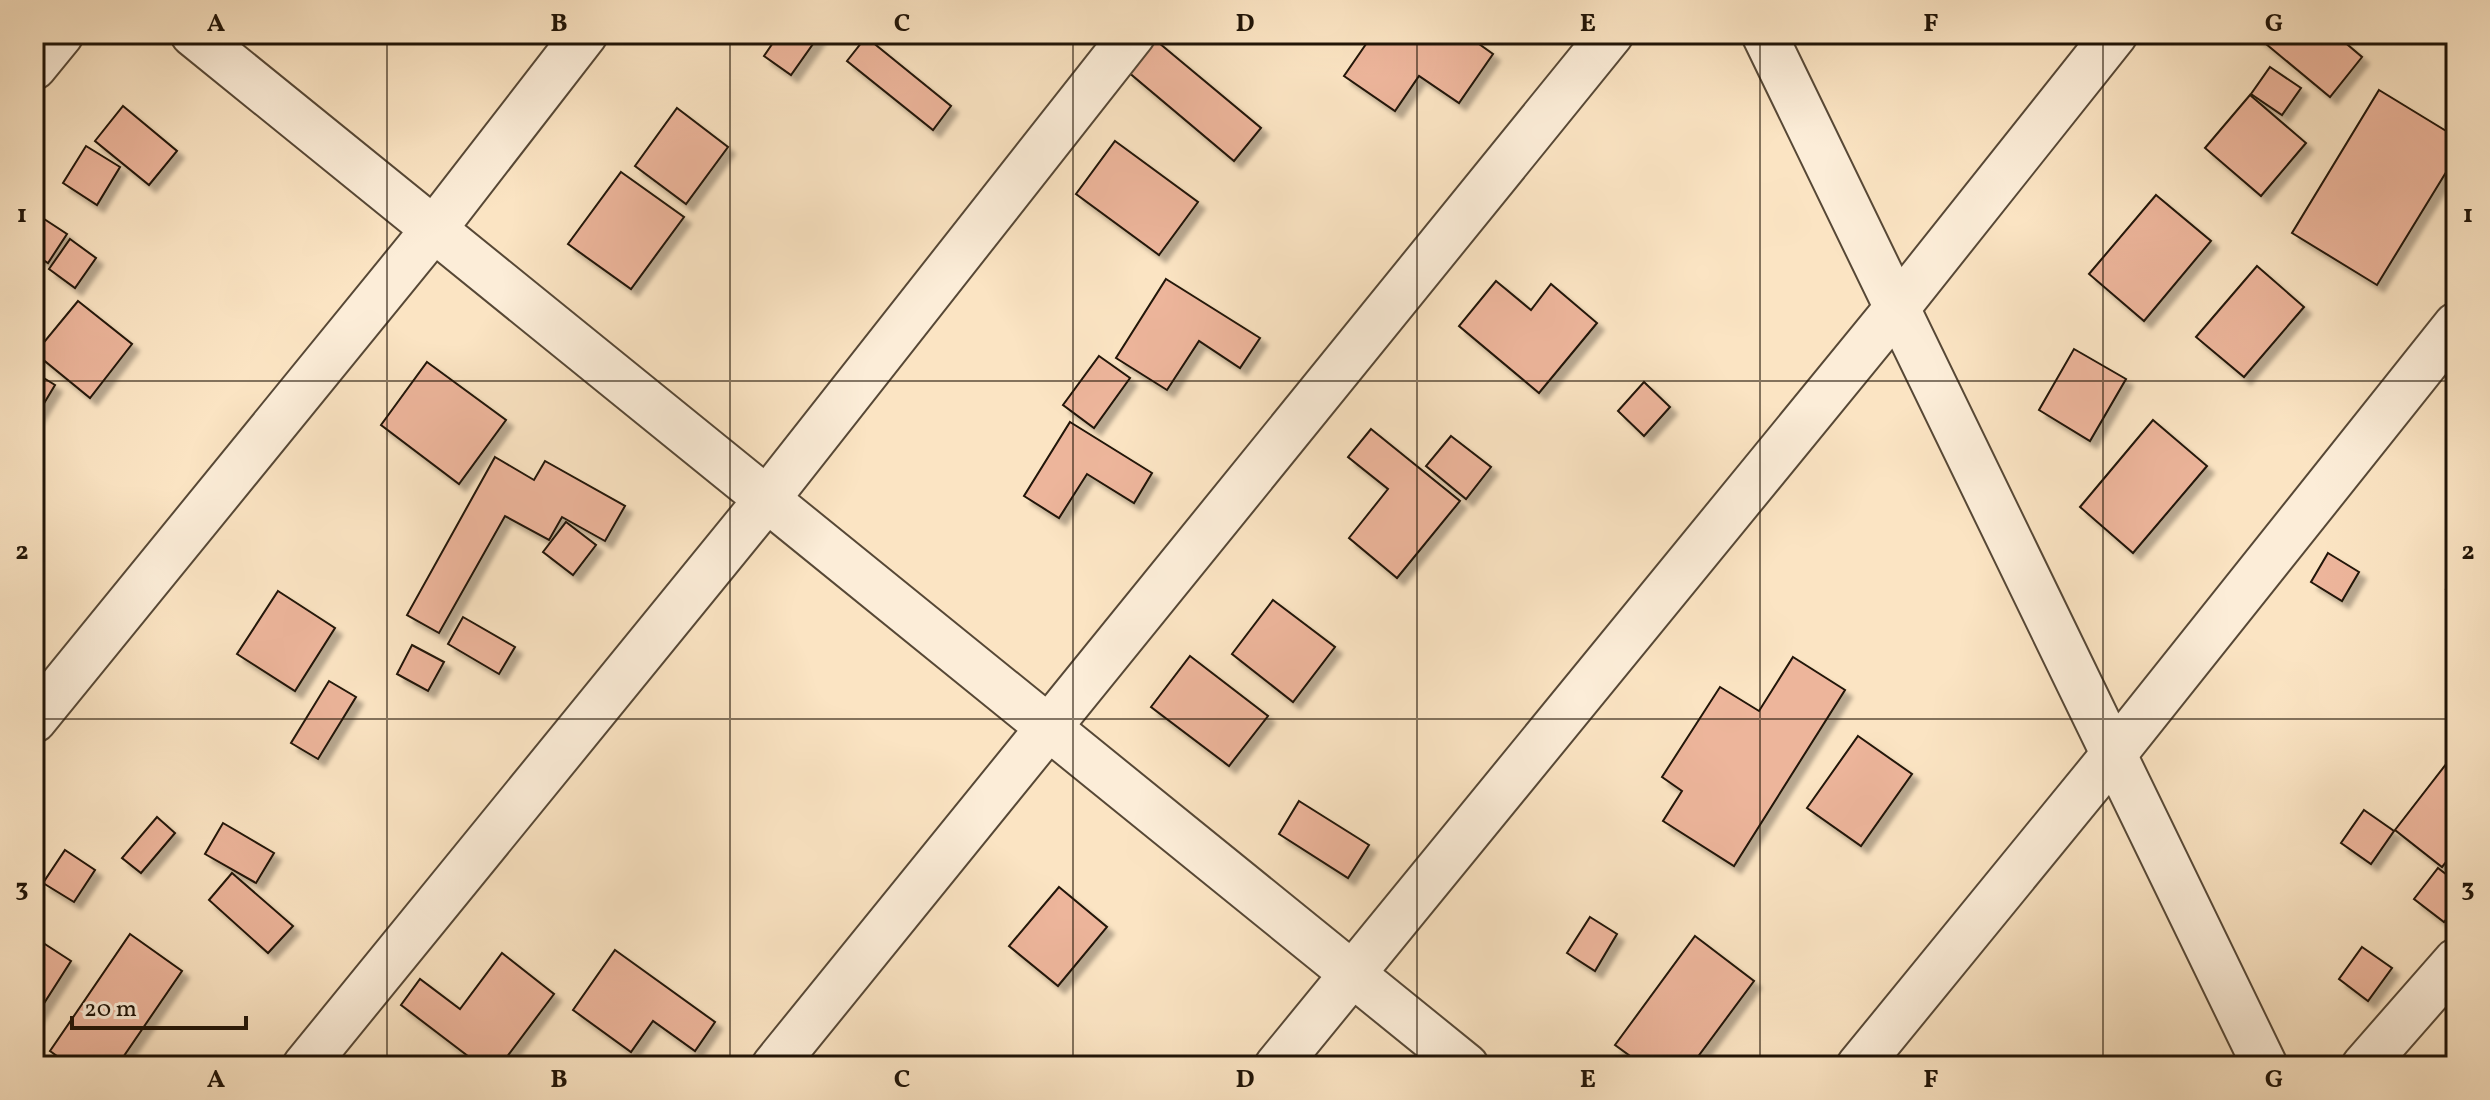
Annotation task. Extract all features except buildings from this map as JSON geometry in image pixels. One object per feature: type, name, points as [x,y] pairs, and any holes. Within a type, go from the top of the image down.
[{"type":"street","points":[[34,67],[61,34]]},
{"type":"street","points":[[193,34],[1466,1066]]},
{"type":"street","points":[[34,720],[434,229],[585,34]]},
{"type":"street","points":[[305,1066],[767,499],[1133,34]]},
{"type":"street","points":[[774,1066],[1611,34]]},
{"type":"street","points":[[1764,34],[2265,1066]]},
{"type":"street","points":[[1277,1066],[1897,308],[2115,34]]},
{"type":"street","points":[[1859,1066],[2114,754],[2456,325]]},
{"type":"street","points":[[2364,1066],[2456,961]]}]
